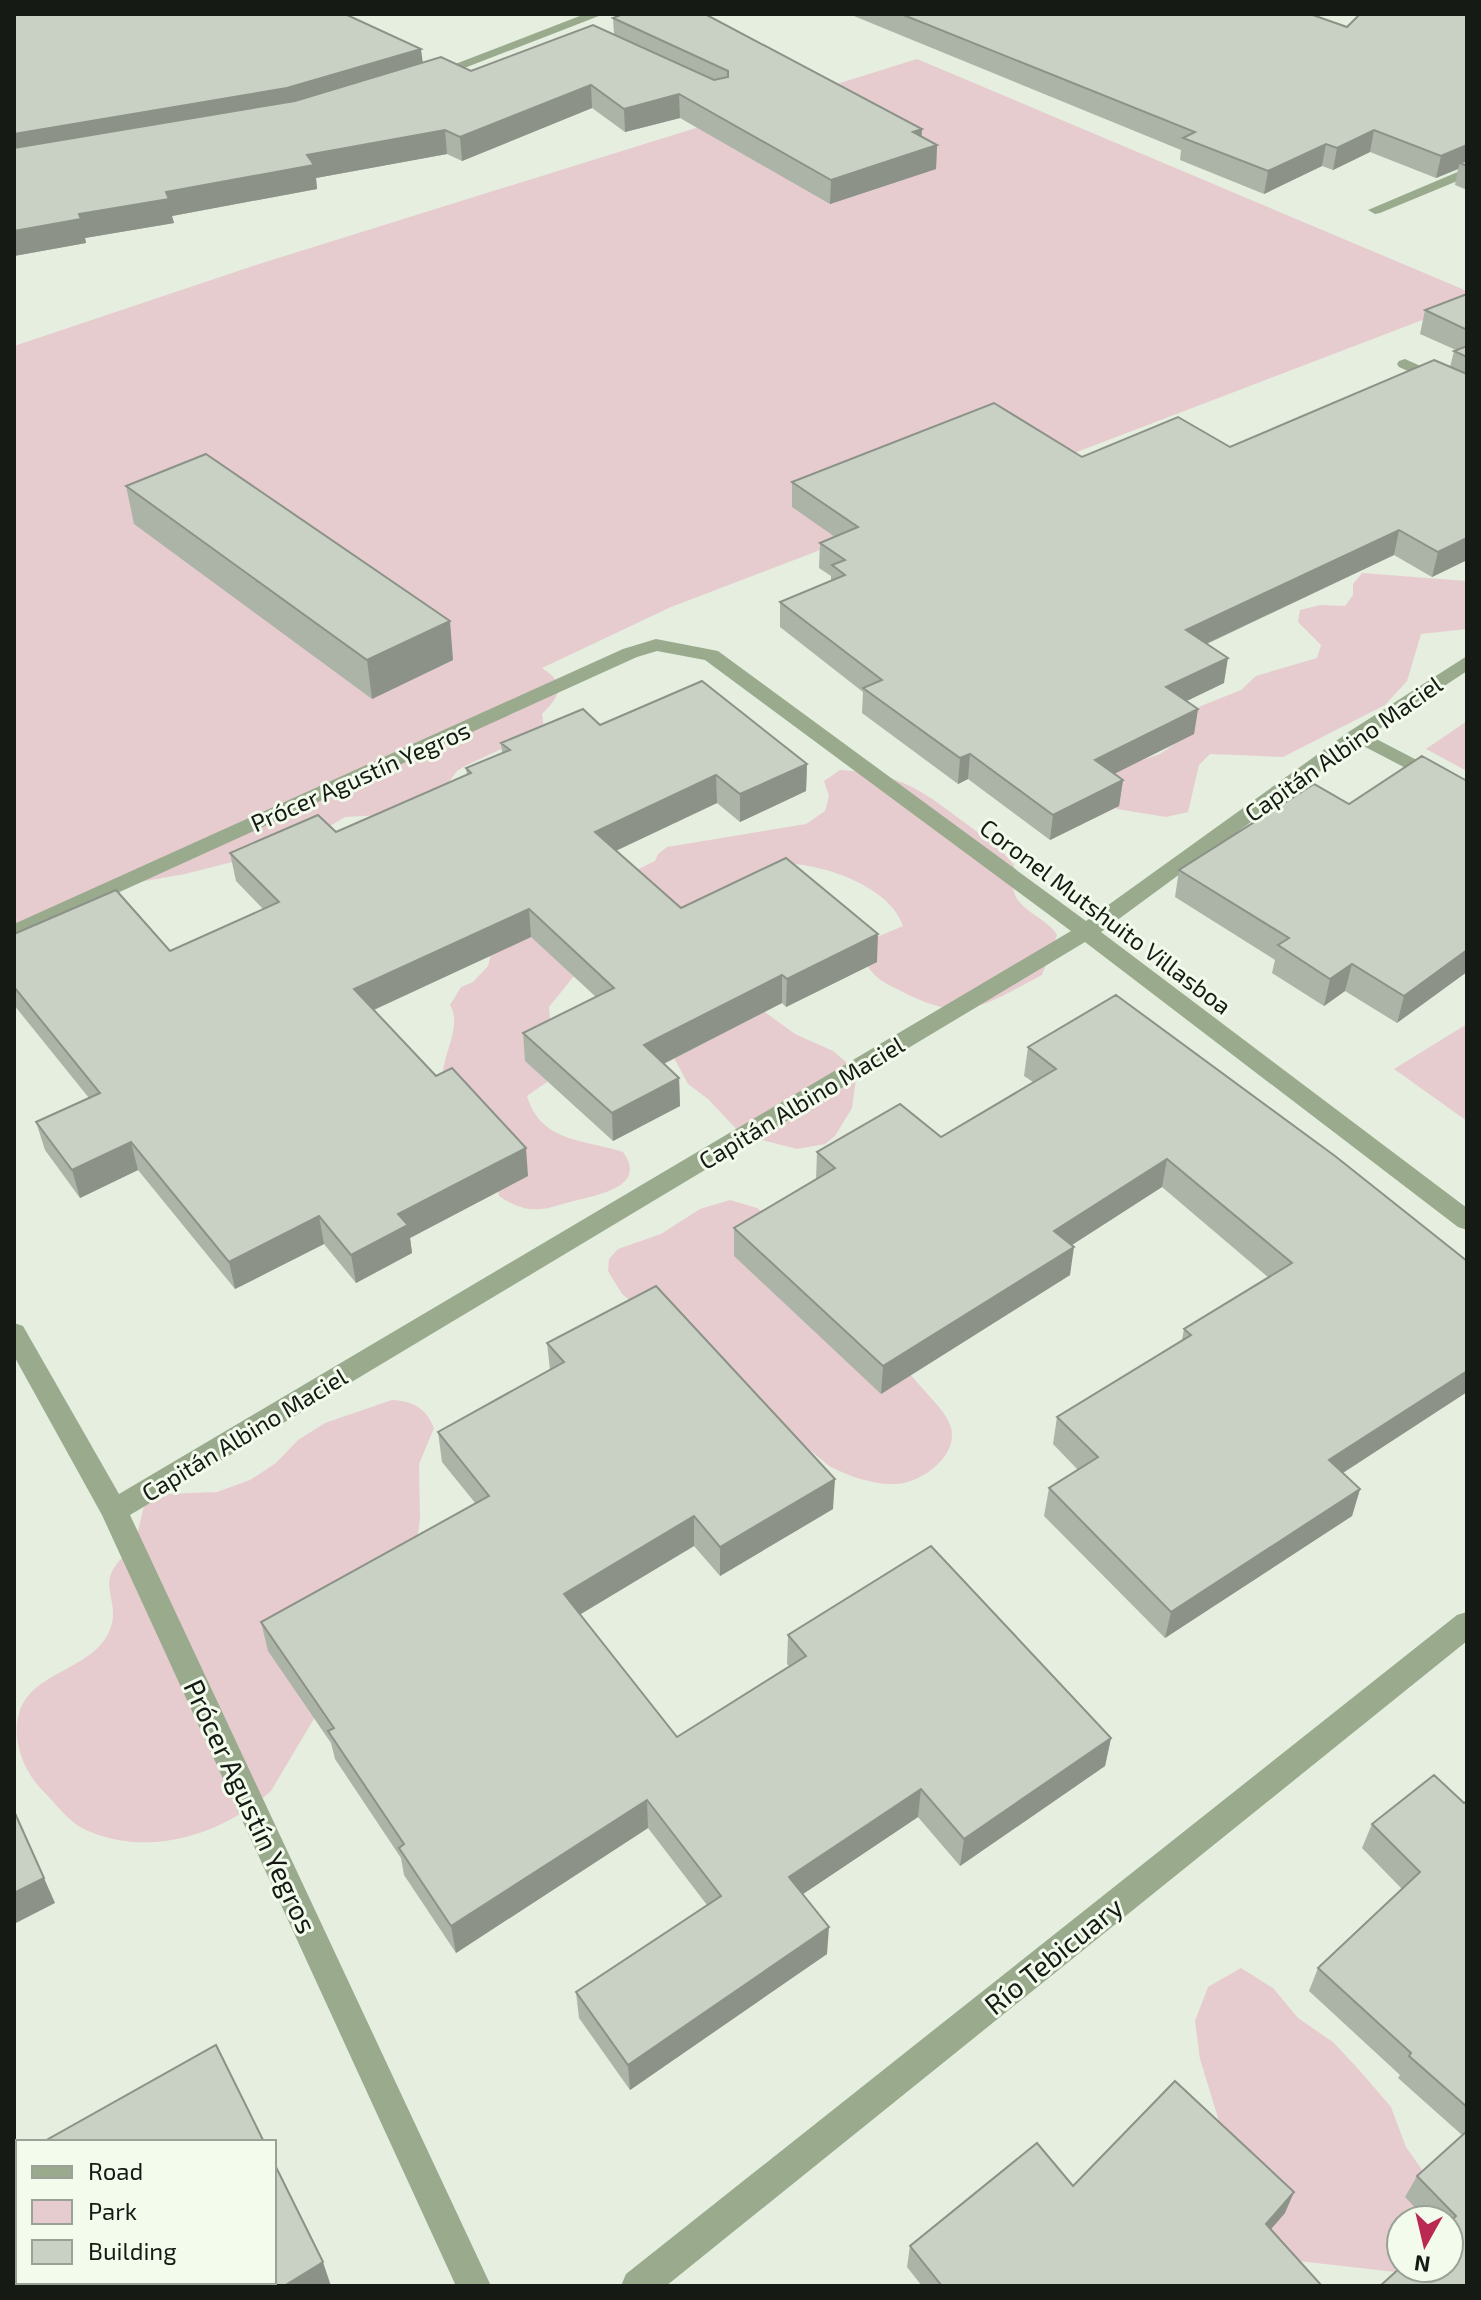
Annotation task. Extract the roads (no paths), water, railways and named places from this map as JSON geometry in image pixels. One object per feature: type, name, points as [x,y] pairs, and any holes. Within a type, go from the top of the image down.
[{"type":"street","points":[[540,14],[572,28]]},
{"type":"street","points":[[415,81],[572,28],[597,14]]},
{"type":"street","points":[[1375,210],[1467,172]]},
{"type":"street","points":[[1405,364],[1467,393]]},
{"type":"street","name":"Prócer Agustín Yegros","points":[[14,933],[630,653],[656,645],[711,655]]},
{"type":"street","name":"Coronel Mutshuito Villasboa","points":[[711,655],[1086,932],[1467,1221]]},
{"type":"street","name":"Capitán Albino Maciel","points":[[114,1511],[1086,932],[1357,735],[1467,662]]},
{"type":"street","points":[[1357,735],[1467,794]]},
{"type":"street","name":"Prócer Agustín Yegros","points":[[14,1333],[114,1511],[474,2286]]},
{"type":"street","name":"Río Tebicuary","points":[[638,2286],[1467,1624]]}]
